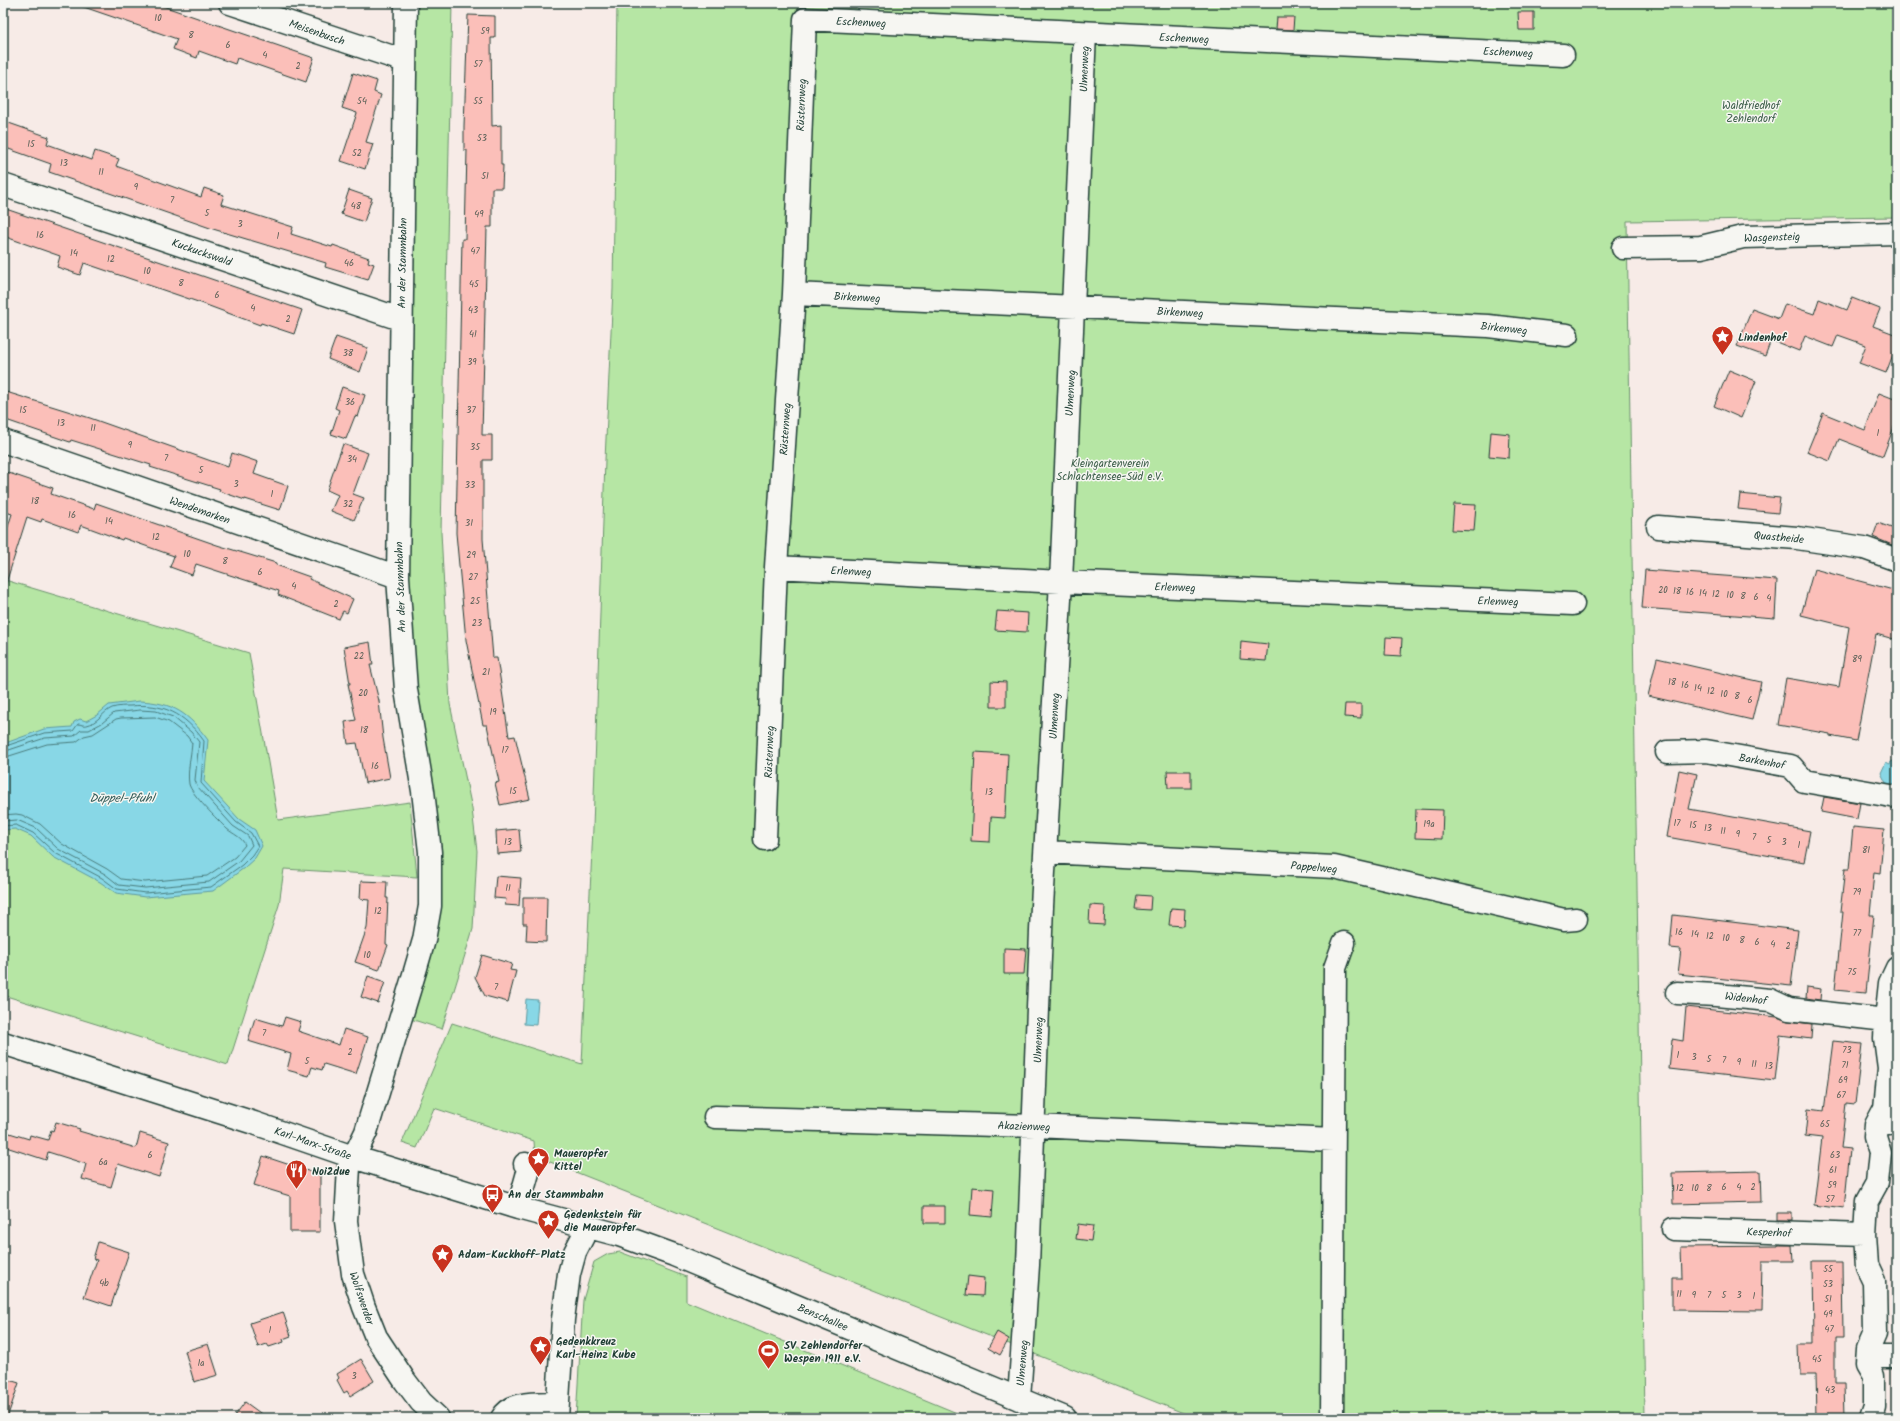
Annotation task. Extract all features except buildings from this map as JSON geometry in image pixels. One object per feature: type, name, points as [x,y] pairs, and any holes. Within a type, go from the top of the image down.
[{"type":"street","name":"Meisenbusch","points":[[230,3],[405,61]]},
{"type":"street","name":"An der Stammbahn","points":[[352,1157],[366,1132],[416,971],[424,940],[430,906],[430,852],[423,791],[406,690],[398,577],[400,319],[406,3]]},
{"type":"street","name":"Eschenweg","points":[[805,19],[1563,55]]},
{"type":"street","name":"Rüsternweg","points":[[765,838],[776,567],[794,294],[805,19]]},
{"type":"street","name":"Ulmenweg","points":[[1019,1399],[1035,1126],[1042,906],[1061,582],[1085,33]]},
{"type":"street","name":"Kuckuckswald","points":[[3,185],[400,319]]},
{"type":"street","name":"Wasgensteig","points":[[1623,248],[1701,247],[1742,237],[1897,233]]},
{"type":"street","name":"Birkenweg","points":[[794,294],[1488,326],[1567,335]]},
{"type":"street","name":"Wendemarken","points":[[3,442],[398,577]]},
{"type":"street","name":"Quastheide","points":[[1658,527],[1798,538],[1864,548],[1897,560]]},
{"type":"street","name":"Erlenweg","points":[[776,567],[1061,582],[1573,604]]},
{"type":"street","name":"Barkenhof","points":[[1667,752],[1706,751],[1791,766],[1804,781],[1897,797]]},
{"type":"street","name":"Pappelweg","points":[[1046,852],[1334,867],[1564,920],[1576,920]]},
{"type":"street","points":[[1332,1418],[1335,968],[1344,943]]},
{"type":"street","points":[[1870,1418],[1885,1362],[1868,1363],[1868,1349],[1874,1333],[1874,1281],[1867,1266],[1865,1235],[1867,1201],[1877,1183],[1880,1154],[1874,1137],[1876,1125],[1885,1108],[1889,1068],[1885,1038],[1886,1020],[1890,983],[1897,968]]},
{"type":"street","name":"Widenhof","points":[[1676,993],[1770,1000],[1789,1009],[1886,1020]]},
{"type":"street","name":"Karl-Marx-Straße","points":[[3,1043],[254,1123],[352,1157],[518,1208],[624,1237]]},
{"type":"street","name":"Akazienweg","points":[[714,1117],[1035,1126],[1333,1140]]},
{"type":"street","name":"Wolfswerder","points":[[352,1157],[347,1182],[346,1221],[353,1274],[376,1337],[389,1359],[421,1402],[438,1418]]},
{"type":"street","points":[[518,1208],[529,1169],[525,1164]]},
{"type":"street","points":[[502,1418],[511,1409],[519,1405],[557,1410],[563,1319],[569,1274],[575,1252],[588,1227]]},
{"type":"street","name":"Kesperhof","points":[[1673,1229],[1865,1235]]},
{"type":"street","name":"Benschallee","points":[[624,1237],[674,1255],[1065,1418]]},
{"type":"green space","points":[[406,3],[452,3],[441,532],[450,704],[472,809],[477,851],[473,929],[442,1029],[401,1016],[430,906],[406,690]]},
{"type":"green space","name":"Kleingartenverein Schlachtensee-Süd e.V.","points":[[617,3],[1897,3],[1897,217],[1627,221],[1645,1418],[1196,1418],[535,1156],[534,1141],[434,1108],[417,1148],[402,1143],[452,1023],[582,1064],[593,828],[605,460],[613,289]]},
{"type":"green space","points":[[5,580],[249,653],[278,820],[410,802],[417,877],[284,869],[279,905],[228,1065],[3,995],[3,587]]},
{"type":"green space","points":[[620,1252],[686,1277],[686,1301],[969,1418],[576,1418],[583,1300],[594,1262],[608,1254]]},
{"type":"water","name":"Düppel-Pfuhl","points":[[140,701],[152,702],[171,707],[187,716],[201,731],[208,740],[204,781],[239,819],[255,830],[262,846],[255,858],[213,891],[145,897],[116,893],[100,882],[53,857],[31,836],[15,829],[3,830],[3,744],[44,729],[72,727],[74,722],[80,719],[86,721],[97,715],[109,705]]},
{"type":"water","points":[[1897,759],[1897,785],[1886,783],[1881,773],[1886,762],[1890,764]]},
{"type":"water","points":[[526,999],[538,1000],[536,1025],[524,1024]]},
{"type":"place","name":"Lindenhof","points":[[1722,356]]},
{"type":"place","name":"Maueropfer Kittel","points":[[538,1178]]},
{"type":"place","name":"Noi2due","points":[[296,1190]]},
{"type":"place","name":"An der Stammbahn","points":[[492,1214]]},
{"type":"place","name":"Gedenkstein für die Maueropfer","points":[[548,1240]]},
{"type":"place","name":"Adam-Kuckhoff-Platz","points":[[442,1274]]},
{"type":"place","name":"Gedenkkreuz Karl-Heinz Kube","points":[[540,1366]]},
{"type":"place","name":"SV Zehlendorfer Wespen 1911 e.V.","points":[[769,1370]]},
{"type":"park label","name":"Waldfriedhof Zehlendorf","points":[[1751,111]]}]
